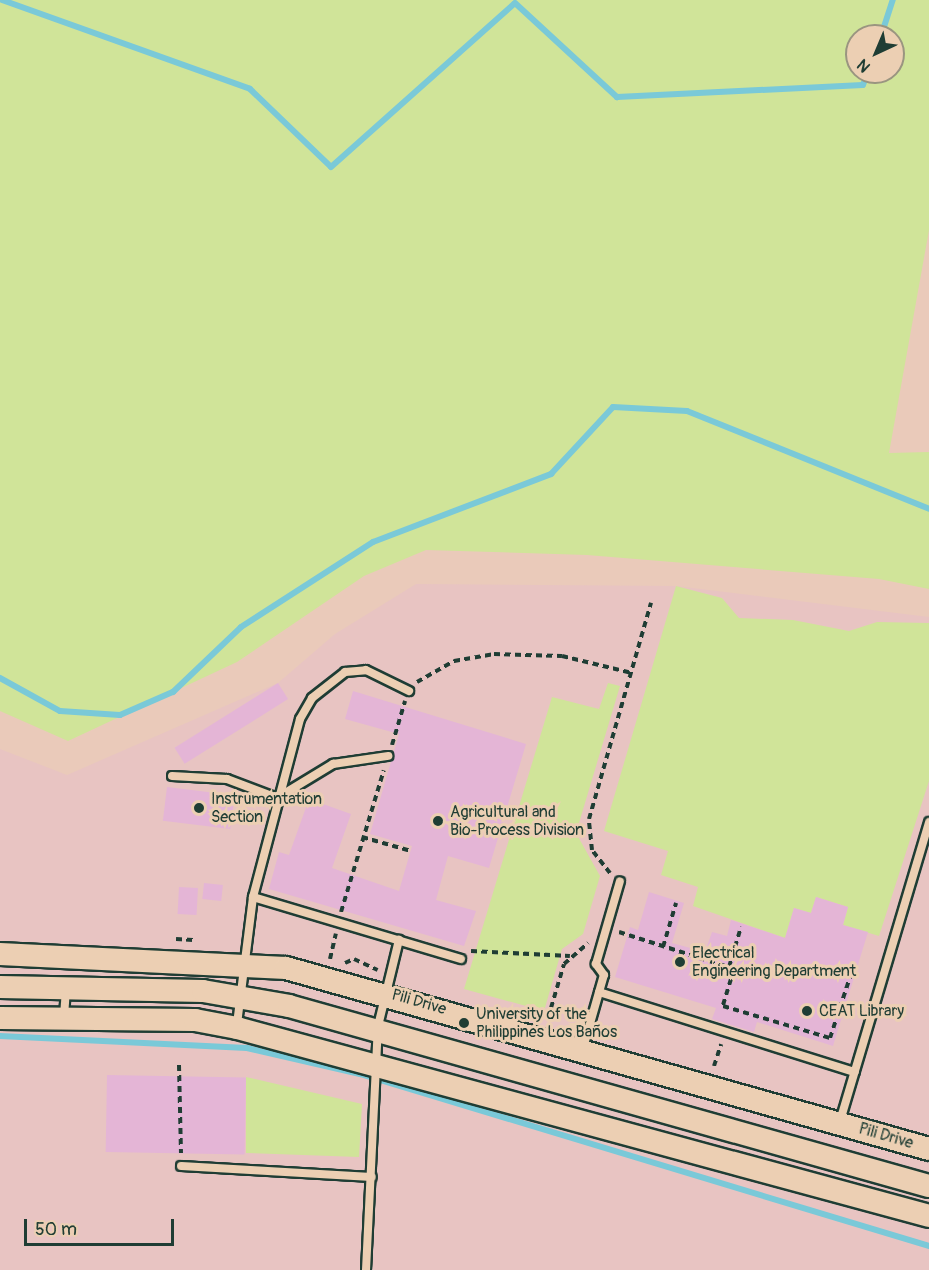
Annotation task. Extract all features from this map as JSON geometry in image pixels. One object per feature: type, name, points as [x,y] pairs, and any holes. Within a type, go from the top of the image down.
[{"type":"street","name":"Pili Drive","points":[[0,954],[241,963],[326,977],[582,1048],[929,1149]]},
{"type":"street","points":[[0,987],[239,996],[378,1026],[929,1186]]},
{"type":"street","points":[[0,1018],[195,1020],[237,1028],[375,1061],[929,1215]]},
{"type":"lane","points":[[237,1028],[241,963],[253,897],[277,798],[300,719],[330,680],[366,670],[409,691]]},
{"type":"lane","points":[[277,798],[333,764],[388,756]]},
{"type":"lane","points":[[172,776],[226,779],[277,798]]},
{"type":"lane","points":[[840,1123],[929,822]]},
{"type":"lane","points":[[582,1048],[604,975],[596,964],[620,881]]},
{"type":"lane","points":[[253,897],[461,959]]},
{"type":"lane","points":[[366,1270],[378,1026],[384,992],[399,940]]},
{"type":"lane","points":[[64,1018],[66,988]]},
{"type":"lane","points":[[599,992],[855,1072]]},
{"type":"lane","points":[[181,1166],[372,1177]]},
{"type":"path","points":[[620,881],[599,864],[588,829],[651,603]]},
{"type":"path","points":[[326,977],[362,837],[409,691],[435,668],[494,654],[562,656],[632,673]]},
{"type":"path","points":[[362,837],[411,851]]},
{"type":"path","points":[[663,946],[676,903]]},
{"type":"path","points":[[729,967],[741,927]]},
{"type":"path","points":[[606,928],[734,969],[723,1006],[806,1034],[830,1038],[850,977]]},
{"type":"path","points":[[450,956],[484,950],[544,958],[570,956],[603,937]]},
{"type":"path","points":[[548,1018],[570,956]]},
{"type":"path","points":[[179,1065],[181,1166]]},
{"type":"shaded area","name":"University of the Philippines Los Baños","points":[[416,584],[676,586],[929,617],[929,1270],[0,1270],[0,749],[67,775],[278,683],[335,634]]},
{"type":"green space","points":[[0,0],[929,0],[929,230],[889,453],[929,452],[929,589],[879,579],[587,555],[426,550],[364,576],[237,662],[68,741],[0,711]]},
{"type":"green space","points":[[676,586],[722,598],[739,618],[793,620],[849,631],[877,622],[929,623],[929,781],[879,936],[843,925],[848,907],[816,897],[811,913],[794,908],[785,938],[693,906],[698,887],[661,875],[668,851],[604,831]]},
{"type":"green space","points":[[608,683],[620,686],[576,833],[600,876],[583,934],[562,949],[544,1011],[464,989],[552,697],[599,709]]},
{"type":"green space","points":[[246,1077],[362,1104],[359,1157],[246,1153]]},
{"type":"building","points":[[278,683],[288,699],[185,764],[175,748]]},
{"type":"building","name":"Agricultural and Bio-Process Division","points":[[353,691],[526,744],[489,868],[448,856],[436,900],[476,911],[464,946],[269,889],[279,852],[289,855],[309,799],[351,814],[332,868],[399,891],[412,846],[370,834],[399,734],[345,719]]},
{"type":"building","name":"Instrumentation Section","points":[[167,787],[234,795],[230,829],[163,821]]},
{"type":"building","points":[[204,883],[223,885],[221,901],[202,899]]},
{"type":"building","points":[[179,887],[198,888],[197,915],[178,914]]},
{"type":"building","name":"Electrical Engineering Department","points":[[649,892],[684,903],[672,943],[705,952],[712,932],[727,936],[731,920],[785,938],[794,908],[811,913],[816,897],[848,907],[843,925],[868,932],[833,1046],[757,1022],[754,1032],[712,1019],[716,1008],[615,977],[630,927],[638,930]]},
{"type":"building","points":[[107,1075],[246,1077],[245,1154],[106,1152]]},
{"type":"waterway","points":[[2,0],[250,89],[331,167],[515,3],[617,97],[863,84]]},
{"type":"waterway","points":[[885,24],[893,0]]},
{"type":"waterway","points":[[0,678],[60,711],[120,715],[173,692],[241,627],[373,542],[551,474],[613,407],[687,411],[929,509]]},
{"type":"waterway","points":[[0,1036],[247,1048],[360,1074],[929,1246]]},
{"type":"place","name":"Instrumentation Section","points":[[199,808]]},
{"type":"place","name":"Agricultural and Bio-Process Division","points":[[438,821]]},
{"type":"place","name":"Electrical Engineering Department","points":[[680,962]]},
{"type":"place","name":"CEAT Library","points":[[807,1011]]},
{"type":"place","name":"University of the Philippines Los Baños","points":[[464,1023]]}]
